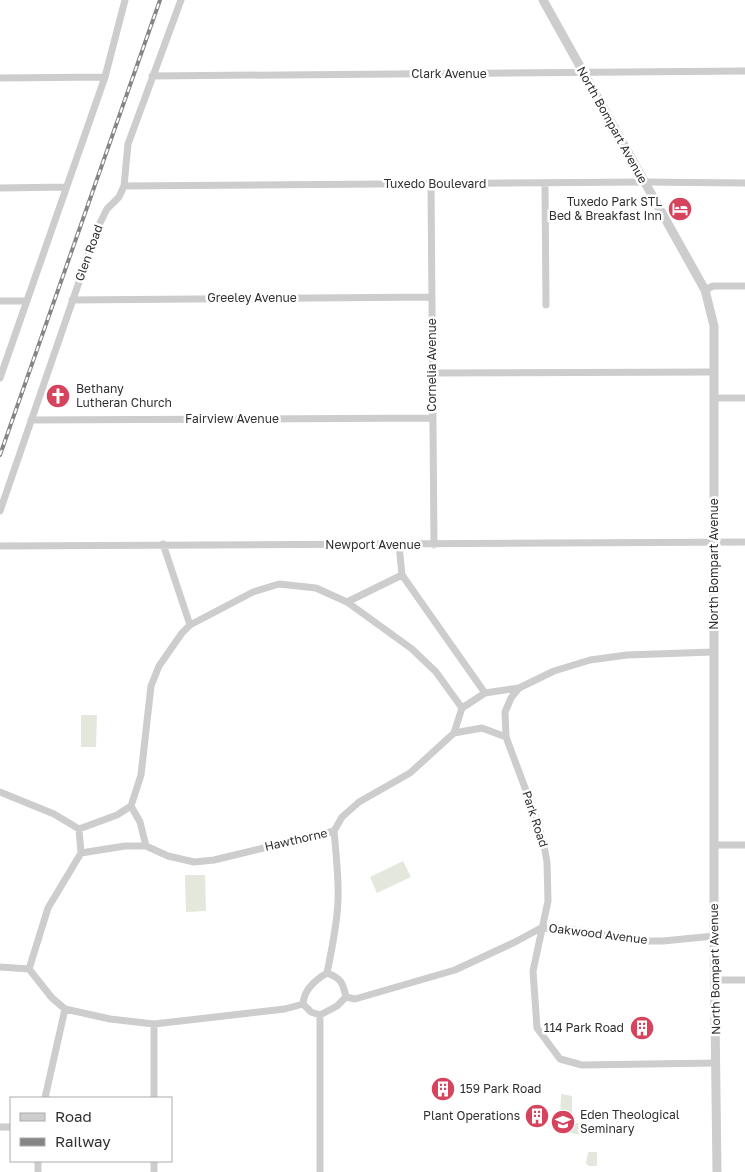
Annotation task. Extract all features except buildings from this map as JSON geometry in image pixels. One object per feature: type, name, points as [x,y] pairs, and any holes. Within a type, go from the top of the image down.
[{"type":"street","points":[[0,378],[105,77],[125,0]]},
{"type":"street","points":[[124,186],[128,144],[181,0]]},
{"type":"street","name":"North Bompart Avenue","points":[[543,0],[705,290],[714,326],[714,936],[717,1172]]},
{"type":"street","name":"Clark Avenue","points":[[152,76],[745,71]]},
{"type":"street","points":[[0,78],[105,77]]},
{"type":"street","name":"Tuxedo Boulevard","points":[[124,186],[745,183]]},
{"type":"street","name":"Cornelia Avenue","points":[[431,184],[434,544]]},
{"type":"street","points":[[545,184],[546,305]]},
{"type":"street","name":"Glen Road","points":[[0,511],[98,227],[106,209],[119,197],[124,186]]},
{"type":"street","points":[[0,188],[66,188]]},
{"type":"street","points":[[705,290],[713,286],[745,286]]},
{"type":"street","name":"Greeley Avenue","points":[[72,300],[432,297]]},
{"type":"street","points":[[0,301],[27,301]]},
{"type":"street","points":[[433,373],[714,372]]},
{"type":"street","points":[[715,398],[745,398]]},
{"type":"street","name":"Fairview Avenue","points":[[31,420],[433,418]]},
{"type":"street","name":"Newport Avenue","points":[[0,546],[745,542]]},
{"type":"street","points":[[162,544],[190,624]]},
{"type":"street","points":[[400,545],[402,575],[485,693]]},
{"type":"street","points":[[347,602],[402,575]]},
{"type":"street","points":[[79,829],[116,815],[131,806],[141,775],[152,686],[159,666],[182,633],[190,624],[253,592],[279,584],[316,588],[347,602],[412,649],[436,672],[462,708]]},
{"type":"street","points":[[506,738],[482,728],[454,733],[462,708],[485,693],[519,688],[554,671],[590,660],[627,656],[713,652]]},
{"type":"street","name":"Park Road","points":[[519,688],[511,698],[505,712],[506,738],[537,820],[547,862],[548,901],[533,972],[537,1028],[560,1059],[582,1064],[716,1063]]},
{"type":"street","name":"Hawthorne","points":[[81,853],[125,846],[146,846],[168,856],[194,862],[214,860],[334,831],[342,817],[359,802],[410,773],[454,733]]},
{"type":"street","points":[[0,792],[54,814],[79,829]]},
{"type":"street","points":[[131,806],[140,822],[146,846]]},
{"type":"street","points":[[29,969],[48,908],[81,853],[79,829]]},
{"type":"street","points":[[302,1004],[303,998],[314,981],[327,973],[334,938],[338,901],[334,831]]},
{"type":"street","points":[[714,844],[745,845]]},
{"type":"street","name":"Oakwood Avenue","points":[[346,997],[355,999],[455,970],[541,928],[570,929],[636,941],[663,941],[714,936]]},
{"type":"street","points":[[0,967],[29,969],[52,998],[65,1009],[110,1019],[154,1024],[285,1009],[302,1004]]},
{"type":"street","points":[[302,1004],[311,1012],[320,1015],[337,1006],[346,997],[344,985],[338,977],[327,973]]},
{"type":"street","points":[[715,980],[745,980]]},
{"type":"street","points":[[45,1097],[65,1009]]},
{"type":"street","points":[[320,1015],[320,1172]]},
{"type":"street","points":[[154,1024],[154,1097]]},
{"type":"shaded area","points":[[81,715],[97,715],[96,747],[81,747]]},
{"type":"shaded area","points":[[403,861],[411,877],[377,893],[370,877]]},
{"type":"shaded area","points":[[185,875],[205,875],[206,911],[186,912]]},
{"type":"shaded area","points":[[561,1094],[572,1096],[572,1123],[584,1123],[584,1135],[570,1133],[565,1129],[561,1120]]},
{"type":"shaded area","points":[[588,1152],[597,1152],[597,1166],[586,1164]]},
{"type":"railway","points":[[0,455],[160,0]]},
{"type":"place","name":"Tuxedo Park STL Bed & Breakfast Inn","points":[[680,209]]},
{"type":"place","name":"Bethany Lutheran Church","points":[[58,396]]},
{"type":"place","name":"114 Park Road","points":[[642,1028]]},
{"type":"place","name":"159 Park Road","points":[[443,1089]]},
{"type":"place","name":"Plant Operations","points":[[537,1116]]},
{"type":"place","name":"Eden Theological Seminary","points":[[563,1122]]}]
